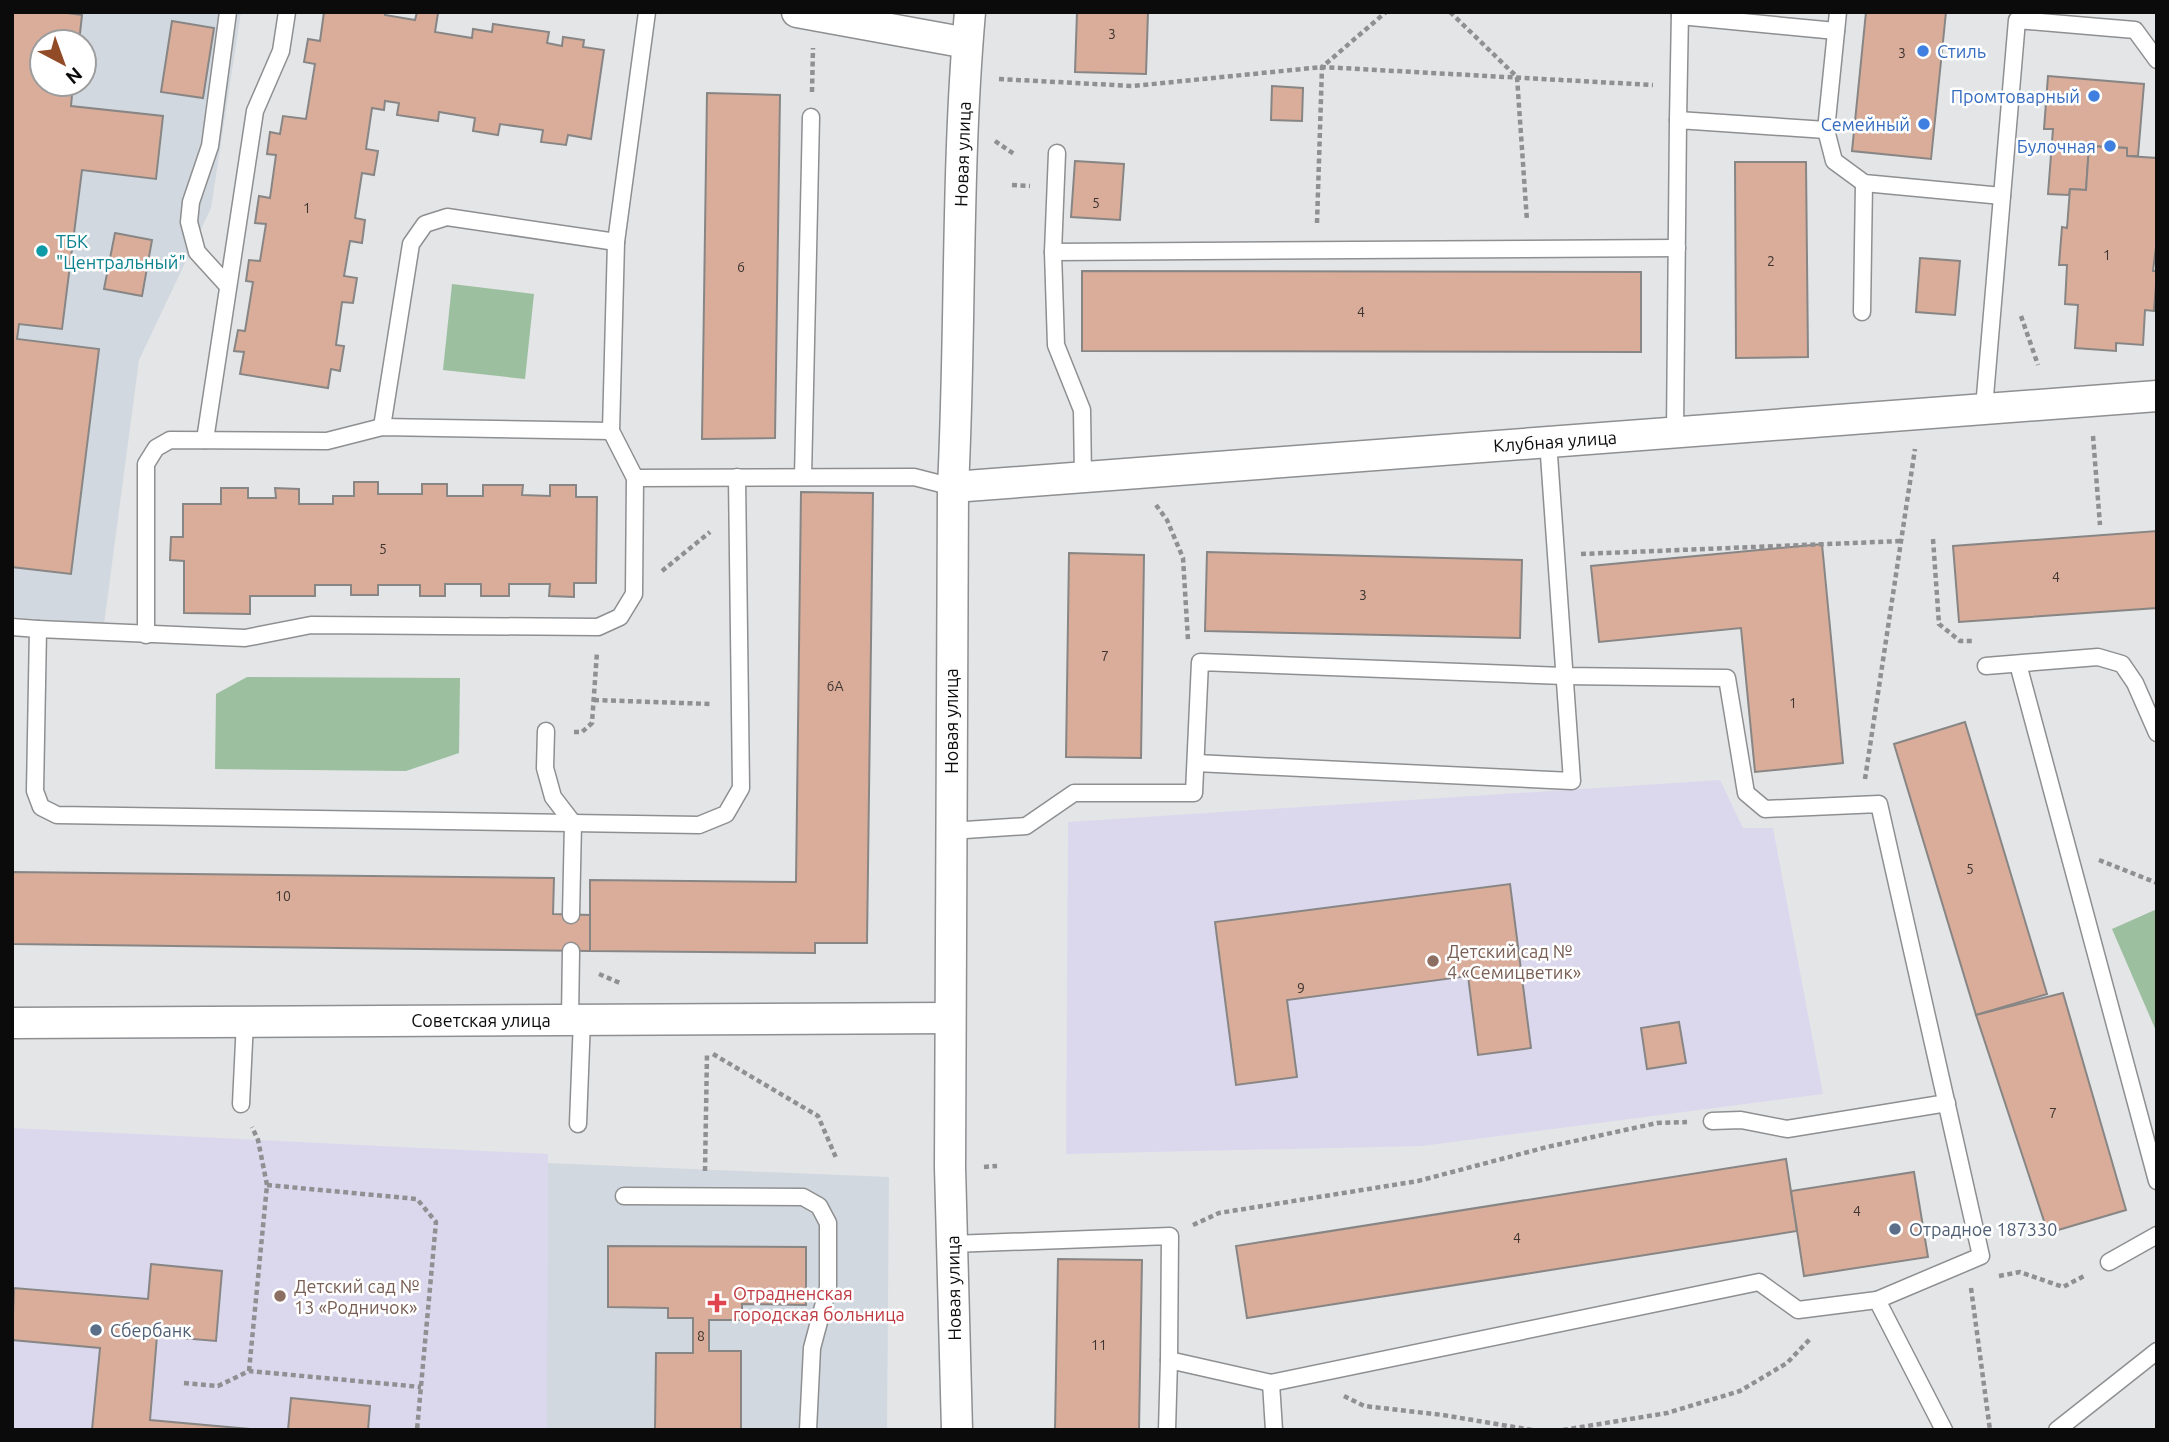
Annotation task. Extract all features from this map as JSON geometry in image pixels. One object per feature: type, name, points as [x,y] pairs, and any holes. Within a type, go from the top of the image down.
[{"type":"street","name":"Новая улица","points":[[957,1430],[950,1018],[953,487],[965,77],[970,12]]},
{"type":"street","points":[[806,14],[967,43]]},
{"type":"street","name":"Клубная улица","points":[[953,487],[2157,396]]},
{"type":"street","name":"Советская улица","points":[[12,1023],[950,1018]]},
{"type":"lane","points":[[228,12],[210,146],[191,202],[189,222],[197,252],[228,286]]},
{"type":"lane","points":[[205,440],[255,111],[281,51],[287,12]]},
{"type":"lane","points":[[12,627],[245,638],[311,625],[598,627],[620,617],[634,594],[635,478],[611,431],[616,242],[647,12]]},
{"type":"lane","points":[[1838,12],[1826,130],[1834,161],[1864,183],[2002,196]]},
{"type":"lane","points":[[1675,432],[1680,14],[1836,32]]},
{"type":"lane","points":[[1984,408],[2017,20],[2134,30],[2157,60]]},
{"type":"lane","points":[[803,477],[811,117]]},
{"type":"lane","points":[[1678,120],[1826,130]]},
{"type":"lane","points":[[1057,153],[1054,252],[1056,345],[1082,410],[1083,477]]},
{"type":"lane","points":[[1862,312],[1864,183]]},
{"type":"lane","points":[[382,427],[411,244],[425,224],[447,217],[616,242]]},
{"type":"lane","points":[[1054,252],[1677,248]]},
{"type":"lane","points":[[146,635],[146,464],[156,449],[170,440],[327,441],[382,427],[611,431]]},
{"type":"lane","points":[[1196,763],[1572,781],[1548,441]]},
{"type":"lane","points":[[38,629],[35,791],[41,807],[57,814],[699,825],[726,814],[741,788],[737,477]]},
{"type":"lane","points":[[635,478],[914,477],[953,487]]},
{"type":"lane","points":[[1986,666],[2098,657],[2122,664],[2135,683],[2157,733]]},
{"type":"lane","points":[[950,831],[1026,826],[1074,793],[1194,793],[1200,662],[1564,676],[1727,678],[1746,793],[1765,809],[1879,804],[1981,1256],[1877,1300],[1798,1310],[1759,1282],[1271,1383],[1169,1360]]},
{"type":"lane","points":[[2018,664],[2157,1181]]},
{"type":"lane","points":[[546,732],[545,768],[553,797],[573,822],[571,915]]},
{"type":"lane","points":[[571,951],[576,1019],[578,1124]]},
{"type":"lane","points":[[242,1104],[245,1021]]},
{"type":"lane","points":[[1712,1121],[1741,1120],[1787,1129],[1947,1103]]},
{"type":"lane","points":[[624,1196],[803,1197],[819,1206],[828,1223],[828,1288],[811,1348],[808,1430]]},
{"type":"lane","points":[[2109,1262],[2157,1235]]},
{"type":"lane","points":[[952,1244],[1170,1236],[1167,1430]]},
{"type":"lane","points":[[1877,1300],[1944,1430]]},
{"type":"lane","points":[[2057,1430],[2157,1351]]},
{"type":"lane","points":[[1271,1383],[1274,1430]]},
{"type":"path","points":[[1316,250],[1322,67],[1386,12]]},
{"type":"path","points":[[1450,12],[1517,77],[1529,248]]},
{"type":"path","points":[[806,14],[811,117]]},
{"type":"path","points":[[965,77],[1133,86],[1322,67],[1679,87]]},
{"type":"path","points":[[2090,401],[2100,525]]},
{"type":"path","points":[[1861,805],[1916,444]]},
{"type":"path","points":[[1129,474],[1167,520],[1184,558],[1188,639],[1200,662]]},
{"type":"path","points":[[634,594],[738,509]]},
{"type":"path","points":[[1933,538],[1939,624],[1960,641],[1983,640],[2018,664]]},
{"type":"path","points":[[1554,555],[1902,541]]},
{"type":"path","points":[[546,732],[582,733],[592,723],[598,627]]},
{"type":"path","points":[[594,700],[740,705]]},
{"type":"path","points":[[2066,848],[2157,883]]},
{"type":"path","points":[[705,1196],[706,1051],[818,1116],[837,1160]]},
{"type":"path","points":[[242,1104],[258,1140],[267,1185],[249,1371]]},
{"type":"path","points":[[1170,1236],[1219,1213],[1418,1181],[1547,1147],[1657,1123],[1712,1121]]},
{"type":"path","points":[[267,1185],[417,1199],[436,1222],[417,1430]]},
{"type":"path","points":[[1968,1262],[1990,1430]]},
{"type":"path","points":[[1970,1282],[2020,1272],[2063,1287],[2109,1262]]},
{"type":"path","points":[[1563,1430],[1667,1413],[1740,1391],[1787,1363],[1842,1304]]},
{"type":"path","points":[[184,1383],[218,1385],[249,1371],[421,1387]]},
{"type":"path","points":[[1305,1376],[1364,1406],[1443,1415],[1532,1430]]},
{"type":"shaded area","points":[[12,12],[241,12],[211,208],[139,360],[104,624],[12,617]]},
{"type":"shaded area","name":"Детский сад № 4 «Семицветик»","points":[[1720,780],[1743,828],[1773,828],[1823,1094],[1422,1146],[1066,1154],[1068,822]]},
{"type":"shaded area","name":"Детский сад № 13 «Родничок»","points":[[12,1128],[548,1154],[547,1430],[12,1430]]},
{"type":"shaded area","name":"Отрадненская городская больница","points":[[547,1163],[889,1177],[887,1430],[547,1430]]},
{"type":"green space","points":[[452,284],[534,294],[525,379],[443,370]]},
{"type":"green space","points":[[247,677],[460,678],[459,753],[406,771],[215,769],[216,694]]},
{"type":"green space","points":[[2157,909],[2157,1033],[2112,929]]},
{"type":"building","name":"ТБК \"Центральный\"","points":[[12,12],[60,12],[82,15],[81,28],[28,28],[28,98],[72,98],[71,106],[163,116],[156,179],[82,170],[62,329],[19,324],[17,339],[99,349],[71,574],[12,567]]},
{"type":"building","points":[[324,12],[385,12],[385,15],[415,20],[417,12],[433,12],[438,13],[435,32],[472,38],[473,29],[492,32],[493,24],[549,32],[547,43],[562,46],[563,37],[584,40],[583,47],[604,50],[591,139],[568,135],[566,145],[541,142],[543,130],[500,124],[498,135],[473,131],[475,118],[439,112],[438,121],[397,115],[399,103],[385,101],[384,110],[372,108],[366,149],[378,151],[374,175],[362,173],[355,218],[365,220],[362,243],[350,241],[344,276],[357,278],[353,303],[342,302],[336,345],[344,346],[340,371],[331,369],[328,388],[240,374],[244,352],[234,351],[238,330],[245,331],[253,282],[246,281],[249,260],[260,261],[266,224],[255,223],[259,196],[270,198],[276,155],[267,154],[270,132],[280,134],[283,116],[306,119],[315,64],[304,62],[308,39],[320,41]]},
{"type":"building","points":[[1077,12],[1148,12],[1146,74],[1075,72]]},
{"type":"building","points":[[1866,12],[1946,12],[1931,159],[1852,151]]},
{"type":"building","points":[[172,21],[214,28],[203,98],[161,92]]},
{"type":"building","points":[[2048,76],[2144,84],[2138,156],[2127,156],[2127,148],[2089,146],[2086,190],[2070,189],[2069,195],[2048,194],[2053,129],[2044,129]]},
{"type":"building","points":[[1272,86],[1303,88],[1302,121],[1271,120]]},
{"type":"building","points":[[707,93],[780,95],[775,438],[702,439]]},
{"type":"building","points":[[2089,146],[2127,148],[2127,156],[2157,158],[2157,238],[2153,271],[2157,271],[2154,311],[2145,310],[2143,345],[2116,343],[2116,351],[2075,348],[2078,305],[2065,304],[2067,265],[2059,265],[2062,227],[2067,228],[2070,189],[2086,190]]},
{"type":"building","points":[[1075,161],[1124,164],[1120,220],[1071,217]]},
{"type":"building","points":[[1735,162],[1806,162],[1808,357],[1736,358]]},
{"type":"building","points":[[115,233],[152,240],[142,296],[104,289]]},
{"type":"building","points":[[1920,258],[1960,261],[1955,315],[1916,312]]},
{"type":"building","points":[[1082,271],[1641,272],[1641,352],[1082,351]]},
{"type":"building","points":[[354,482],[378,482],[378,494],[422,494],[422,484],[447,484],[447,496],[483,496],[483,485],[523,485],[522,495],[550,496],[550,485],[576,485],[576,497],[597,497],[596,583],[574,583],[574,597],[549,596],[550,584],[509,584],[509,596],[481,596],[481,584],[445,584],[445,596],[420,596],[420,585],[378,585],[378,595],[351,595],[351,585],[315,585],[315,596],[250,596],[250,614],[184,613],[184,561],[170,560],[171,537],[183,537],[183,504],[221,504],[221,488],[248,488],[248,498],[276,498],[275,488],[299,489],[299,504],[333,504],[333,496],[354,496]]},
{"type":"building","points":[[801,492],[873,493],[867,943],[815,943],[815,953],[590,951],[590,880],[796,882]]},
{"type":"building","points":[[2157,531],[2157,608],[1959,622],[1953,546]]},
{"type":"building","points":[[1822,544],[1843,763],[1755,772],[1741,628],[1599,642],[1591,566]]},
{"type":"building","points":[[1207,552],[1522,560],[1520,638],[1205,631]]},
{"type":"building","points":[[1069,553],[1144,555],[1141,758],[1066,757]]},
{"type":"building","points":[[1965,722],[2047,994],[1976,1015],[1894,744]]},
{"type":"building","points":[[12,872],[554,878],[553,914],[590,915],[590,951],[12,944]]},
{"type":"building","points":[[1510,884],[1531,1048],[1478,1055],[1468,976],[1287,1000],[1297,1077],[1236,1085],[1215,922]]},
{"type":"building","points":[[2063,993],[2126,1210],[2048,1233],[1976,1015]]},
{"type":"building","points":[[1679,1022],[1686,1063],[1647,1069],[1641,1028]]},
{"type":"building","points":[[1786,1159],[1797,1231],[1247,1318],[1236,1246]]},
{"type":"building","points":[[1914,1172],[1928,1257],[1804,1276],[1791,1191]]},
{"type":"building","name":"Отрадненская городская больница","points":[[608,1246],[806,1247],[806,1305],[742,1304],[742,1320],[709,1320],[709,1351],[741,1351],[741,1430],[655,1430],[656,1353],[693,1353],[693,1318],[668,1318],[668,1308],[608,1307]]},
{"type":"building","points":[[1058,1259],[1142,1260],[1139,1430],[1055,1430]]},
{"type":"building","points":[[151,1264],[222,1271],[216,1341],[157,1336],[150,1420],[263,1430],[92,1430],[100,1348],[12,1340],[14,1288],[148,1299]]},
{"type":"building","points":[[291,1398],[370,1406],[368,1430],[288,1430]]},
{"type":"place","name":"Стиль","points":[[1923,51]]},
{"type":"place","name":"Промтоварный","points":[[2094,96]]},
{"type":"place","name":"Семейный","points":[[1924,124]]},
{"type":"place","name":"Булочная","points":[[2110,146]]},
{"type":"place","name":"ТБК \"Центральный\"","points":[[42,251]]},
{"type":"place","name":"Детский сад № 4 «Семицветик»","points":[[1433,961]]},
{"type":"place","name":"Отрадное 187330","points":[[1895,1229]]},
{"type":"place","name":"Детский сад № 13 «Родничок»","points":[[280,1296]]},
{"type":"place","name":"Отрадненская городская больница","points":[[717,1303]]},
{"type":"place","name":"Сбербанк","points":[[96,1330]]}]
